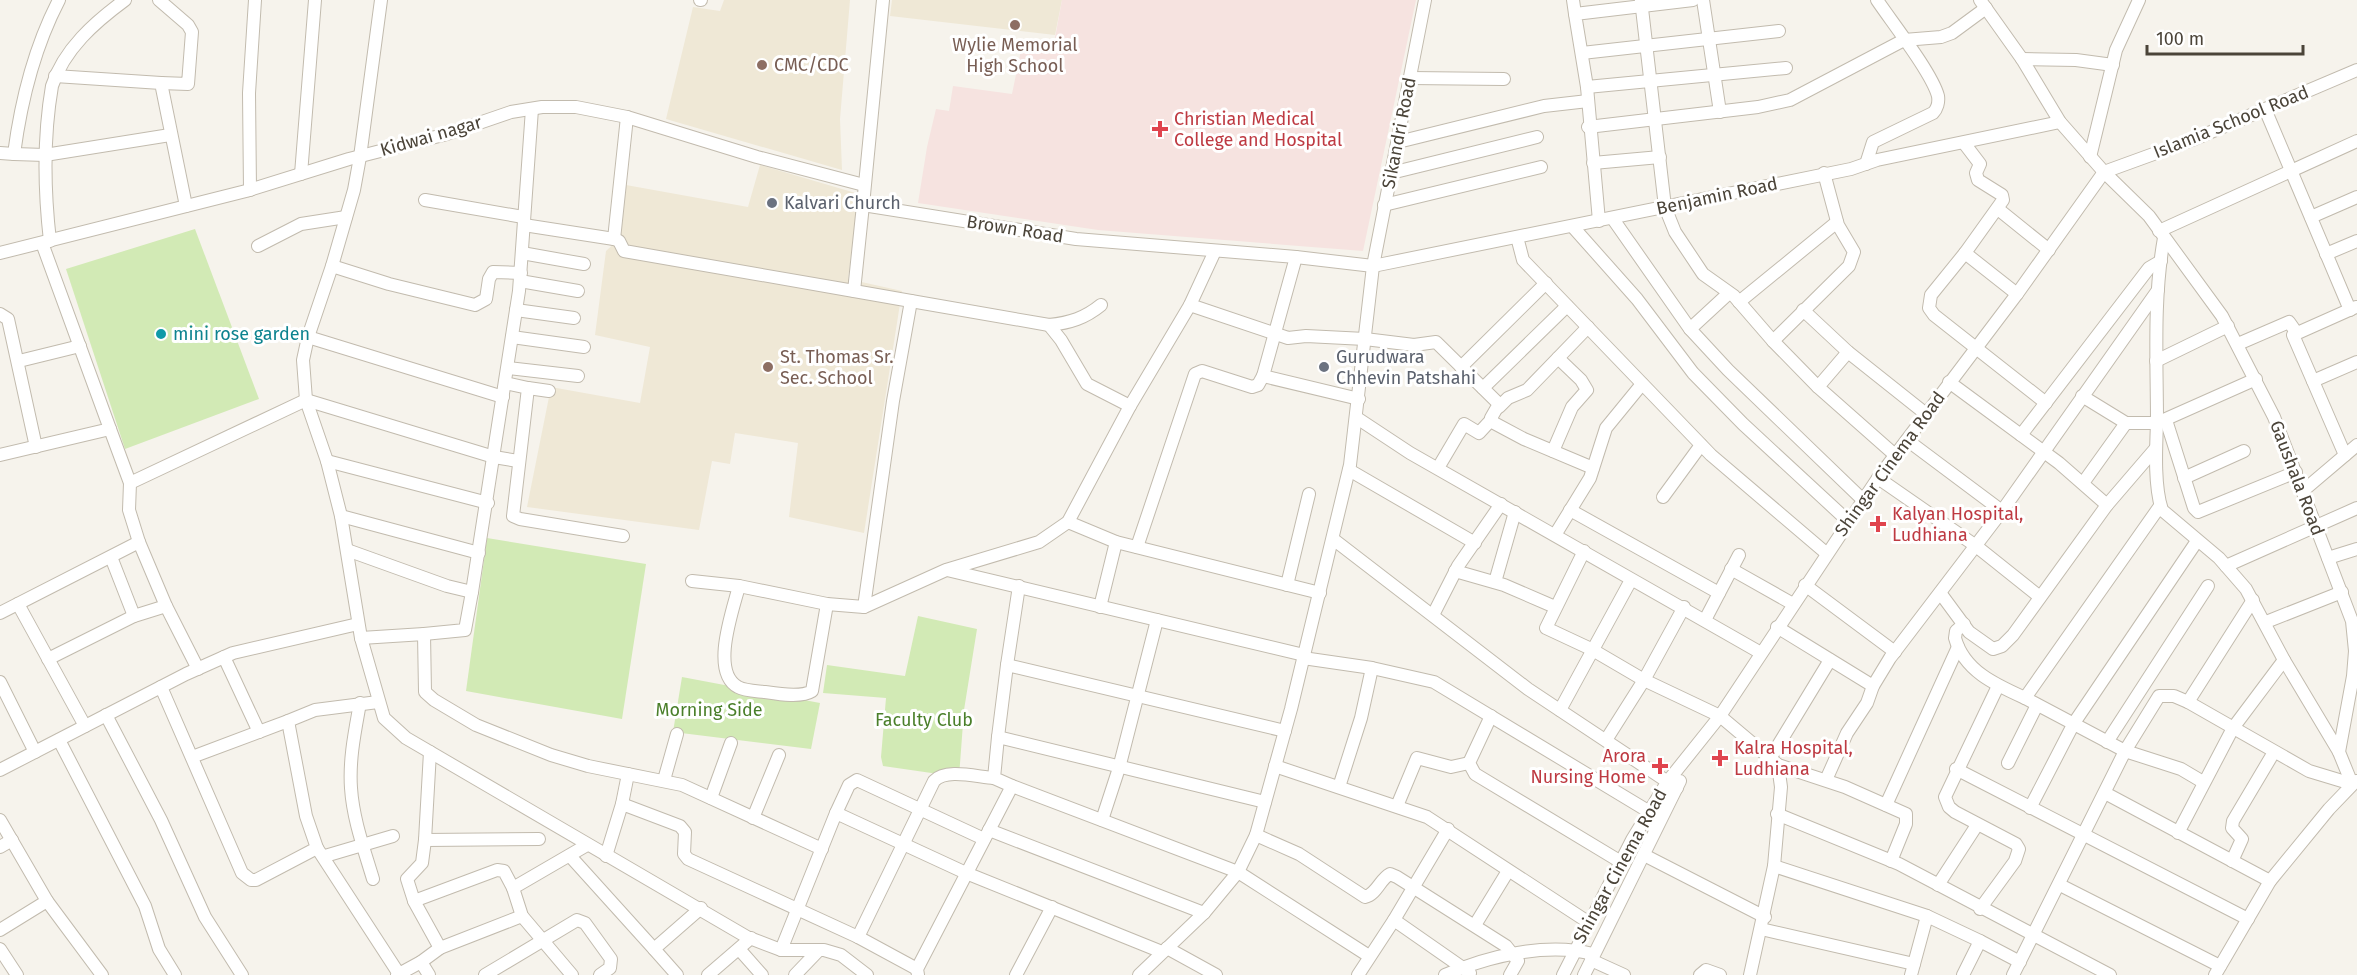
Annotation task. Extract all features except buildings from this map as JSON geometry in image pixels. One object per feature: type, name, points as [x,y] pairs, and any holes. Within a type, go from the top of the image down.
[{"type":"street","points":[[14,154],[21,107],[38,49],[58,0]]},
{"type":"street","points":[[125,0],[84,34],[55,76],[50,94],[45,155],[46,242],[80,346],[130,483],[129,510],[140,542],[166,606],[198,669]]},
{"type":"street","points":[[55,76],[188,84],[192,32],[188,25],[159,0]]},
{"type":"street","points":[[250,190],[249,93],[255,0]]},
{"type":"street","points":[[301,174],[315,0]]},
{"type":"street","points":[[381,0],[360,157],[346,217],[308,337],[303,360],[306,400],[327,461],[341,516],[358,624],[384,718],[393,728],[430,752],[586,845],[751,938],[781,950],[819,950],[841,954],[867,975]]},
{"type":"street","points":[[854,291],[883,0]]},
{"type":"street","name":"Sikandri Road","points":[[1139,975],[1204,913],[1238,872],[1256,835],[1285,731],[1349,470],[1357,418],[1373,266],[1425,0]]},
{"type":"street","points":[[1573,0],[1587,87],[1588,127],[1599,221]]},
{"type":"street","points":[[1575,14],[1641,3],[1693,0]]},
{"type":"street","points":[[1703,0],[1720,112]]},
{"type":"street","points":[[1866,164],[1873,142],[1933,113],[1937,106],[1938,96],[1877,0]]},
{"type":"street","points":[[2090,156],[2123,32],[2139,0]]},
{"type":"street","points":[[1641,3],[1665,207],[1675,232],[1703,274],[1729,292],[1818,387],[1895,456]]},
{"type":"street","points":[[1588,127],[1720,112],[1790,100],[1904,40],[1946,36],[1983,4]]},
{"type":"street","name":"Gaushala Road","points":[[1983,4],[2022,59],[2060,122],[2104,172],[2132,198],[2162,235],[2228,326],[2256,380],[2304,490],[2352,621],[2355,651],[2353,676],[2339,752]]},
{"type":"street","points":[[1582,53],[1709,37],[1779,31]]},
{"type":"street","points":[[2022,59],[2076,60],[2113,65]]},
{"type":"street","points":[[1587,87],[1786,68]]},
{"type":"street","name":"Islamia School Road","points":[[2104,172],[2357,70]]},
{"type":"street","points":[[1410,78],[1504,78]]},
{"type":"street","points":[[161,83],[186,206]]},
{"type":"street","points":[[1398,142],[1544,106],[1588,101]]},
{"type":"street","name":"Kidwai nagar","points":[[0,253],[250,190],[532,109],[569,106],[627,117],[757,157],[864,184]]},
{"type":"street","points":[[361,638],[465,630],[480,554],[516,310],[532,109]]},
{"type":"street","points":[[2265,109],[2326,254],[2354,308],[2296,332],[2293,341],[2345,454]]},
{"type":"street","points":[[614,239],[627,117]]},
{"type":"street","name":"Benjamin Road","points":[[1373,266],[1613,219],[2060,122]]},
{"type":"street","points":[[0,153],[45,155],[170,135]]},
{"type":"street","points":[[1391,173],[1537,137]]},
{"type":"street","points":[[2355,782],[2284,660],[2253,600],[2226,566],[2166,517],[2160,506],[2156,448],[2161,421],[2156,361],[2162,235],[2289,170],[2357,141]]},
{"type":"street","points":[[1964,143],[1980,164],[1976,173],[1978,180],[2003,198],[1998,209],[1928,303],[1934,315],[2046,403]]},
{"type":"street","points":[[1593,163],[1660,157]]},
{"type":"street","points":[[1384,205],[1541,167]]},
{"type":"street","name":"Shingar Cinema Road","points":[[1589,964],[1644,855],[1672,785],[1685,762],[1720,716],[1826,553],[1878,478],[2017,294],[2104,172]]},
{"type":"street","points":[[1773,341],[1849,267],[1852,260],[1851,246],[1837,222],[1824,173]]},
{"type":"street","points":[[2311,217],[2357,197]]},
{"type":"street","points":[[425,200],[614,239],[619,241],[624,251],[1049,325],[1070,323],[1101,305]]},
{"type":"street","name":"Brown Road","points":[[863,205],[1076,239],[1296,257],[1373,266]]},
{"type":"street","points":[[1998,209],[2049,250]]},
{"type":"street","points":[[258,246],[302,224],[346,217]]},
{"type":"street","points":[[1613,219],[1690,329],[1728,370],[1863,500]]},
{"type":"street","points":[[1739,302],[1837,222]]},
{"type":"street","points":[[1573,227],[1637,299],[1693,373],[1743,424],[1848,521]]},
{"type":"street","points":[[1517,237],[1523,260],[1701,445],[1826,553]]},
{"type":"street","points":[[2326,254],[2357,241]]},
{"type":"street","points":[[692,581],[739,586],[827,604],[864,607],[946,570],[1039,542],[1068,522],[1130,405],[1190,305],[1215,250]]},
{"type":"street","points":[[522,253],[584,264]]},
{"type":"street","points":[[1965,253],[2017,294]]},
{"type":"street","points":[[1137,547],[1194,374],[1202,371],[1252,387],[1258,386],[1276,334],[1296,257]]},
{"type":"street","points":[[2021,435],[2149,268],[2161,261]]},
{"type":"street","points":[[332,266],[389,284],[475,305],[486,300],[491,274],[520,277],[578,291]]},
{"type":"street","points":[[1461,367],[1546,283]]},
{"type":"street","points":[[1826,780],[1847,733],[1867,703],[1873,686],[1895,652],[2002,511],[2158,290]]},
{"type":"street","points":[[1690,329],[1729,292]]},
{"type":"street","points":[[864,607],[893,401],[912,301]]},
{"type":"street","points":[[1190,305],[1292,339],[1306,336],[1365,339],[1414,345],[1436,342],[1499,407]]},
{"type":"street","points":[[1483,388],[1567,306]]},
{"type":"street","points":[[516,310],[574,318]]},
{"type":"street","points":[[1803,310],[1848,352],[1926,414]]},
{"type":"street","points":[[0,314],[8,319],[36,447]]},
{"type":"street","points":[[2238,344],[2289,321],[2296,332]]},
{"type":"street","points":[[1049,325],[1061,340],[1087,384],[1130,405]]},
{"type":"street","points":[[2156,361],[2228,326]]},
{"type":"street","points":[[1438,468],[1464,424],[1479,433],[1508,398],[1527,390],[1588,327]]},
{"type":"street","points":[[308,337],[503,397]]},
{"type":"street","points":[[512,337],[584,347]]},
{"type":"street","points":[[19,361],[80,346]]},
{"type":"street","points":[[1818,387],[1848,352]]},
{"type":"street","points":[[1553,451],[1572,407],[1587,390],[1581,380],[1558,358]]},
{"type":"street","points":[[2313,381],[2357,362]]},
{"type":"street","points":[[508,368],[578,376]]},
{"type":"street","points":[[1263,376],[1359,399]]},
{"type":"street","points":[[2082,396],[2126,423],[2161,421],[2256,380]]},
{"type":"street","points":[[506,382],[549,391]]},
{"type":"street","points":[[1949,382],[2044,452],[2083,483],[2107,506]]},
{"type":"street","points":[[1555,535],[1593,468],[1606,428],[1642,384]]},
{"type":"street","points":[[528,388],[512,510],[515,518],[623,536]]},
{"type":"street","points":[[130,483],[306,400],[494,458],[518,461]]},
{"type":"street","points":[[1357,418],[1438,468],[1761,653]]},
{"type":"street","points":[[1491,420],[1517,436],[1593,468]]},
{"type":"street","points":[[2161,421],[2194,508],[2200,512],[2296,472]]},
{"type":"street","points":[[2083,483],[2126,423]]},
{"type":"street","points":[[0,455],[110,429]]},
{"type":"street","points":[[1907,441],[2002,511]]},
{"type":"street","points":[[1664,497],[1701,445]]},
{"type":"street","points":[[2304,490],[2357,445]]},
{"type":"street","points":[[1941,594],[1977,639],[1993,649],[1998,648],[2013,635],[2107,506],[2156,448]]},
{"type":"street","points":[[2184,478],[2244,451]]},
{"type":"street","points":[[327,461],[488,503]]},
{"type":"street","points":[[1349,470],[1475,543]]},
{"type":"street","points":[[1878,478],[1976,546],[2040,597]]},
{"type":"street","points":[[1287,585],[1309,494]]},
{"type":"street","points":[[1433,615],[1442,602],[1455,571],[1501,504]]},
{"type":"street","points":[[2025,698],[2160,506]]},
{"type":"street","points":[[2226,566],[2357,508]]},
{"type":"street","points":[[1570,510],[1719,593]]},
{"type":"street","points":[[1495,582],[1515,512]]},
{"type":"street","points":[[341,516],[480,554]]},
{"type":"street","points":[[1068,522],[1116,542],[1320,593]]},
{"type":"street","points":[[1333,539],[1528,689],[1672,785]]},
{"type":"street","points":[[2030,808],[2074,723],[2197,541]]},
{"type":"street","points":[[0,613],[140,542]]},
{"type":"street","points":[[1100,607],[1116,542]]},
{"type":"street","points":[[2328,558],[2357,549]]},
{"type":"street","points":[[347,550],[447,586],[472,592]]},
{"type":"street","points":[[1584,551],[1546,628],[1591,649],[1644,680],[1720,716],[1775,761],[1886,805],[1908,818],[1891,861]]},
{"type":"street","points":[[1705,620],[1738,555]]},
{"type":"street","points":[[111,557],[134,616]]},
{"type":"street","points":[[1731,569],[1793,604]]},
{"type":"street","points":[[946,570],[1304,656],[1434,682],[1648,811]]},
{"type":"street","points":[[1455,571],[1495,582],[1555,607]]},
{"type":"street","points":[[1560,710],[1591,649],[1631,580]]},
{"type":"street","points":[[1805,585],[1895,652]]},
{"type":"street","points":[[739,586],[726,636],[724,662],[728,679],[740,689],[769,693],[810,693],[814,684],[827,604]]},
{"type":"street","points":[[994,778],[1007,665],[1020,586]]},
{"type":"street","points":[[2107,742],[2208,586]]},
{"type":"street","points":[[2266,622],[2342,592]]},
{"type":"street","points":[[2188,702],[2253,600]]},
{"type":"street","points":[[18,604],[85,726]]},
{"type":"street","points":[[48,659],[134,616],[166,606]]},
{"type":"street","points":[[1606,740],[1644,680],[1684,607]]},
{"type":"street","points":[[1102,820],[1139,696],[1157,620]]},
{"type":"street","points":[[0,770],[224,657],[358,624]]},
{"type":"street","points":[[1964,624],[1955,635],[1958,647],[1980,675],[2125,751],[2181,769],[2204,782]]},
{"type":"street","points":[[1777,627],[1873,686]]},
{"type":"street","points":[[424,634],[425,692],[434,700],[476,724],[551,755],[628,774],[664,780],[711,798],[822,849]]},
{"type":"street","points":[[1886,805],[1958,647]]},
{"type":"street","points":[[224,657],[259,732]]},
{"type":"street","points":[[1750,975],[1774,866],[1781,787],[1775,761],[1830,660]]},
{"type":"street","points":[[2178,833],[2233,729],[2284,660]]},
{"type":"street","points":[[1007,665],[1285,731]]},
{"type":"street","points":[[1339,787],[1361,718],[1372,668]]},
{"type":"street","points":[[0,682],[34,752]]},
{"type":"street","points":[[1980,909],[2015,861],[2019,849],[2016,844],[1955,812],[1946,802],[1946,791],[1998,686]]},
{"type":"street","points":[[161,687],[242,873],[247,878],[256,880],[321,852],[393,836]]},
{"type":"street","points":[[2013,975],[2125,751],[2159,696],[2174,696],[2188,702],[2274,752],[2322,776],[2355,782]]},
{"type":"street","points":[[192,757],[304,713],[378,702]]},
{"type":"street","points":[[360,703],[351,764],[351,788],[356,821],[373,879]]},
{"type":"street","points":[[2008,763],[2037,705]]},
{"type":"street","points":[[106,715],[161,820],[205,917],[242,975]]},
{"type":"street","points":[[1397,806],[1417,758],[1456,767],[1469,763],[1491,716]]},
{"type":"street","points":[[288,721],[306,816],[321,852],[398,974],[421,962],[440,948],[522,916]]},
{"type":"street","points":[[664,780],[677,734]]},
{"type":"street","points":[[998,737],[1265,802]]},
{"type":"street","points":[[59,740],[145,906],[159,949],[175,975]]},
{"type":"street","points":[[711,798],[731,743]]},
{"type":"street","points":[[430,752],[422,863],[407,879],[414,901],[440,948]]},
{"type":"street","points":[[2232,861],[2242,840],[2232,828],[2233,821],[2274,752]]},
{"type":"street","points":[[753,818],[779,755]]},
{"type":"street","points":[[1469,763],[1475,774],[1621,862]]},
{"type":"street","points":[[1275,766],[1397,806],[1448,829],[1508,872],[1588,922]]},
{"type":"street","points":[[1956,769],[2248,919]]},
{"type":"street","points":[[606,856],[622,804],[628,774]]},
{"type":"street","points":[[858,937],[938,777],[951,775],[994,778],[1238,872],[1370,956]]},
{"type":"street","points":[[781,950],[847,788],[857,780],[986,835],[1204,913]]},
{"type":"street","points":[[2060,885],[2218,970],[2270,881],[2355,782]]},
{"type":"street","name":"Shingar Cinema Road","points":[[1563,975],[1588,922],[1648,811],[1672,785]]},
{"type":"street","points":[[622,804],[680,825],[685,832],[684,854],[688,859],[858,937],[918,972],[966,873],[1012,786]]},
{"type":"street","points":[[2105,793],[2270,881]]},
{"type":"street","points":[[836,813],[966,873],[1165,950],[1216,975]]},
{"type":"street","points":[[1777,814],[1891,861],[2110,975]]},
{"type":"street","points":[[0,820],[47,901],[102,975]]},
{"type":"street","points":[[1938,885],[1977,825]]},
{"type":"street","points":[[1358,975],[1448,829]]},
{"type":"street","points":[[1256,835],[1299,854],[1365,897],[1372,893],[1389,874],[1499,940],[1516,957]]},
{"type":"street","points":[[0,847],[12,840]]},
{"type":"street","points":[[425,840],[539,840]]},
{"type":"street","points":[[513,888],[586,845]]},
{"type":"street","points":[[1644,855],[1763,923],[1912,970],[1927,916]]},
{"type":"street","points":[[570,856],[677,975]]},
{"type":"street","points":[[1774,866],[1927,916],[2020,962]]},
{"type":"street","points":[[414,901],[497,870],[504,871],[513,888],[522,916],[572,975]]},
{"type":"street","points":[[1475,925],[1508,872]]},
{"type":"street","points":[[0,930],[47,901]]},
{"type":"street","points":[[1016,975],[1052,907]]},
{"type":"street","points":[[654,949],[701,908]]},
{"type":"street","points":[[1394,920],[1466,972]]},
{"type":"street","points":[[484,975],[573,922],[585,923],[611,959],[610,968],[600,975]]},
{"type":"street","points":[[708,975],[751,938]]},
{"type":"street","points":[[1963,975],[1980,941]]},
{"type":"street","points":[[0,949],[17,975]]},
{"type":"street","points":[[739,949],[762,975]]},
{"type":"street","points":[[795,975],[819,950]]},
{"type":"street","points":[[1445,975],[1466,972],[1516,957],[1573,952],[1589,964],[1624,975]]},
{"type":"street","points":[[1510,975],[1516,957]]},
{"type":"street","points":[[421,962],[429,975]]},
{"type":"street","points":[[1700,975],[1706,970],[1720,975]]},
{"type":"shaded area","name":"CMC/CDC","points":[[724,0],[850,0],[840,119],[842,170],[666,119],[693,7],[720,11]]},
{"type":"shaded area","name":"Wylie Memorial High School","points":[[892,0],[1062,0],[1055,35],[890,16]]},
{"type":"shaded area","name":"Christian Medical College and Hospital","points":[[1062,0],[1416,0],[1363,251],[1098,230],[918,203],[936,109],[949,111],[953,86],[1012,94],[1021,50],[1052,54]]},
{"type":"shaded area","name":"St. Thomas Sr. Sec. School","points":[[760,165],[859,194],[848,279],[902,291],[864,533],[789,517],[798,443],[735,433],[730,464],[712,461],[699,530],[527,507],[551,387],[640,403],[650,347],[595,335],[606,251],[619,239],[626,185],[748,207]]},
{"type":"green space","name":"mini rose garden","points":[[195,229],[259,399],[125,449],[66,269]]},
{"type":"green space","points":[[487,538],[646,564],[622,719],[466,691]]},
{"type":"green space","name":"Faculty Club","points":[[918,616],[977,629],[964,710],[959,777],[883,766],[881,757],[886,698],[823,693],[827,665],[905,676]]},
{"type":"green space","name":"Morning Side","points":[[682,677],[820,703],[811,749],[673,732]]},
{"type":"place","name":"Wylie Memorial High School","points":[[1015,25]]},
{"type":"place","name":"CMC/CDC","points":[[762,65]]},
{"type":"place","name":"Christian Medical College and Hospital","points":[[1160,129]]},
{"type":"place","name":"Kalvari Church","points":[[772,203]]},
{"type":"place","name":"mini rose garden","points":[[161,334]]},
{"type":"place","name":"St. Thomas Sr. Sec. School","points":[[768,367]]},
{"type":"place","name":"Gurudwara Chhevin Patshahi","points":[[1324,367]]},
{"type":"place","name":"Kalyan Hospital, Ludhiana","points":[[1878,524]]},
{"type":"place","name":"Kalra Hospital, Ludhiana","points":[[1720,758]]},
{"type":"place","name":"Arora Nursing Home","points":[[1660,766]]}]
